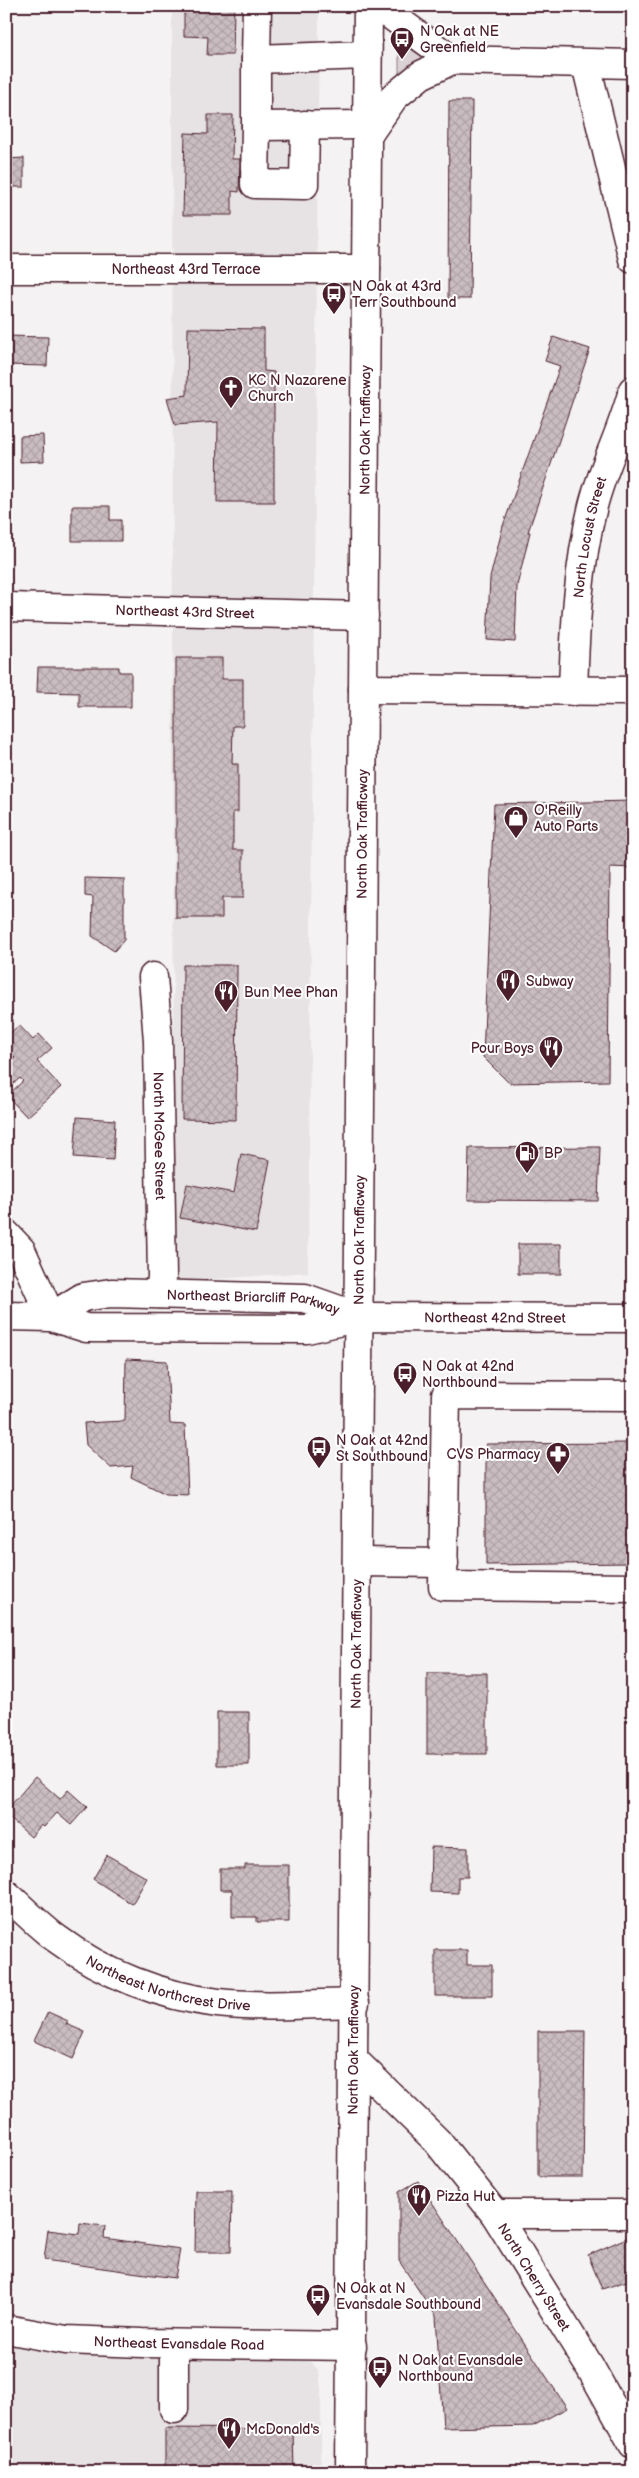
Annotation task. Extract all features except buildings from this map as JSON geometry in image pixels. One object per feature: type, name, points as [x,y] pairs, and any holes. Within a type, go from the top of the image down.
[{"type":"street","points":[[256,6],[255,184],[304,185],[305,126]]},
{"type":"street","name":"North Oak Trafficway","points":[[350,2472],[355,2061],[368,6]]},
{"type":"street","points":[[378,6],[452,60]]},
{"type":"street","points":[[256,59],[367,56]]},
{"type":"street","points":[[256,126],[305,126],[367,130],[394,96],[421,75],[452,60],[633,64]]},
{"type":"street","points":[[586,64],[633,259]]},
{"type":"street","name":"Northeast 43rd Terrace","points":[[6,269],[366,268]]},
{"type":"street","name":"North Locust Street","points":[[574,691],[575,623],[581,564],[593,505],[605,467],[627,412],[633,390]]},
{"type":"street","name":"Northeast 43rd Street","points":[[6,607],[364,616]]},
{"type":"street","points":[[363,689],[633,691]]},
{"type":"street","name":"North McGee Street","points":[[153,977],[158,1051],[162,1277],[160,1294]]},
{"type":"street","points":[[6,1234],[21,1250],[51,1317]]},
{"type":"street","name":"Northeast Briarcliff Parkway","points":[[51,1317],[83,1297],[110,1293],[305,1298],[359,1317]]},
{"type":"street","name":"Northeast Briarcliff Parkway","points":[[6,1316],[51,1317],[86,1328],[279,1329],[306,1329],[359,1317]]},
{"type":"street","name":"Northeast 42nd Street","points":[[359,1317],[633,1318]]},
{"type":"street","points":[[633,1396],[446,1395],[444,1563],[444,1586],[633,1588]]},
{"type":"street","points":[[357,1562],[444,1563]]},
{"type":"street","name":"Northeast Northcrest Drive","points":[[6,1894],[57,1939],[102,1967],[134,1982],[184,1997],[219,2003],[254,2005],[355,2003]]},
{"type":"street","name":"North Cherry Street","points":[[355,2061],[437,2141],[495,2214],[590,2367],[633,2444]]},
{"type":"street","points":[[495,2214],[633,2214]]},
{"type":"street","name":"Northeast Evansdale Road","points":[[6,2329],[66,2340],[174,2344],[352,2346]]},
{"type":"street","points":[[174,2344],[174,2409]]},
{"type":"shaded area","points":[[172,6],[319,6],[308,1272],[174,1282]]},
{"type":"shaded area","points":[[6,2341],[50,2352],[102,2356],[295,2358],[311,2362],[319,2371],[321,2389],[321,2472],[6,2472]]},
{"type":"green space","points":[[399,41],[424,58],[399,77]]},
{"type":"place","name":"N Oak at NE Greenfield","points":[[402,60]]},
{"type":"place","name":"N Oak at 43rd Terr Southbound","points":[[334,315]]},
{"type":"place","name":"KC N Nazarene Church","points":[[231,409]]},
{"type":"place","name":"O'Reilly Auto Parts","points":[[516,839]]},
{"type":"place","name":"Subway","points":[[508,1002]]},
{"type":"place","name":"Bun Mee Phan","points":[[226,1013]]},
{"type":"place","name":"Pour Boys","points":[[551,1069]]},
{"type":"place","name":"BP","points":[[527,1174]]},
{"type":"place","name":"N Oak at 42nd Northbound","points":[[405,1395]]},
{"type":"place","name":"N Oak at 42nd St Southbound","points":[[319,1469]]},
{"type":"place","name":"CVS Pharmacy","points":[[558,1475]]},
{"type":"place","name":"Pizza Hut","points":[[419,2217]]},
{"type":"place","name":"N Oak at N Evansdale Southbound","points":[[318,2317]]},
{"type":"place","name":"N Oak at Evansdale Northbound","points":[[380,2389]]},
{"type":"place","name":"McDonald's","points":[[229,2450]]}]
